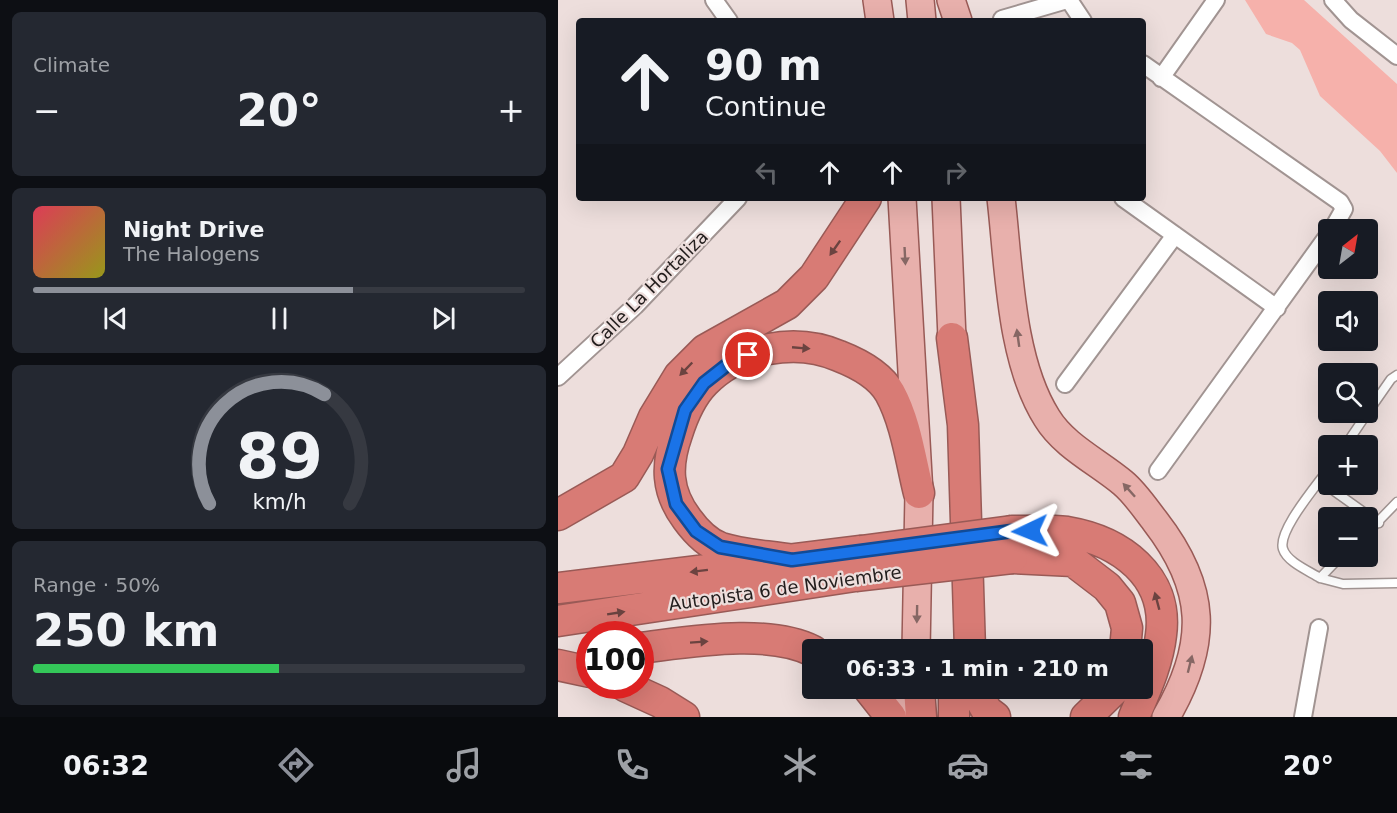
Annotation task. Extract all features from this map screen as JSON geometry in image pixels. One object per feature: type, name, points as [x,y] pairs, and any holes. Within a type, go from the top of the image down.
[{"type":"highway","points":[[558,515],[624,477],[638,454],[654,417],[680,376],[705,350],[787,304],[814,278],[864,201]]},
{"type":"highway","points":[[952,338],[954,639]]},
{"type":"highway","points":[[952,338],[963,425],[970,639]]},
{"type":"highway","points":[[792,560],[720,547],[696,531],[676,504],[668,469],[685,410],[704,383],[732,361],[765,349],[791,347],[827,350],[862,365],[889,391],[898,412],[919,493]]},
{"type":"highway","points":[[1012,545],[1066,532],[1096,540],[1123,551],[1150,578],[1160,605],[1161,634],[1148,684],[1134,717]]},
{"type":"highway","points":[[1012,545],[1073,561],[1107,587],[1120,603],[1127,628],[1126,639]]},
{"type":"highway","name":"Autopista 6 de Noviembre","points":[[558,621],[858,564],[1012,545]]},
{"type":"highway","name":"Autopista 6 de Noviembre","points":[[558,588],[792,560],[858,564]]},
{"type":"highway","points":[[654,647],[734,639],[773,641],[802,648]]},
{"type":"highway","points":[[653,699],[684,717]]},
{"type":"highway","points":[[876,699],[891,717]]},
{"type":"highway","points":[[920,699],[921,717]]},
{"type":"highway","points":[[954,699],[954,717]]},
{"type":"highway","points":[[980,699],[987,711],[995,717]]},
{"type":"highway","points":[[1086,717],[1105,699]]},
{"type":"main road","points":[[877,0],[880,18]]},
{"type":"main road","points":[[920,0],[922,18]]},
{"type":"main road","points":[[951,0],[957,18]]},
{"type":"main road","points":[[902,201],[919,493],[916,639]]},
{"type":"main road","points":[[946,201],[952,338]]},
{"type":"main road","points":[[1000,201],[1020,349],[1031,387],[1048,420],[1068,441],[1125,484],[1143,506],[1184,565],[1193,589],[1197,616],[1189,672],[1166,717]]},
{"type":"main road","points":[[896,717],[902,699]]},
{"type":"street","points":[[714,0],[727,18]]},
{"type":"street","points":[[1005,18],[1068,0],[1081,18]]},
{"type":"street","points":[[1161,78],[1216,0]]},
{"type":"street","points":[[1333,0],[1352,20],[1397,56]]},
{"type":"street","points":[[1146,66],[1340,202],[1344,209],[1338,219]]},
{"type":"street","name":"Calle La Hortaliza","points":[[558,377],[635,306],[735,201]]},
{"type":"street","points":[[1127,201],[1277,308]]},
{"type":"street","points":[[1065,384],[1175,235]]},
{"type":"street","points":[[1158,471],[1318,250]]},
{"type":"street","points":[[1303,717],[1319,628]]},
{"type":"lane","points":[[1378,398],[1391,379],[1397,375]]},
{"type":"lane","points":[[1318,484],[1287,528],[1283,549],[1288,557],[1320,578],[1343,584],[1386,581],[1397,583]]},
{"type":"lane","points":[[1340,495],[1379,523],[1397,502]]},
{"type":"lane","points":[[1320,578],[1330,567]]},
{"type":"shaded area","points":[[1245,0],[1304,0],[1397,84],[1397,173],[1380,151],[1320,96],[1300,50],[1292,43],[1266,34]]},
{"type":"route","points":[[748,355],[732,361],[704,383],[685,410],[674,441],[668,469],[676,504],[696,531],[720,547],[792,560],[1012,531],[1030,531]]}]
